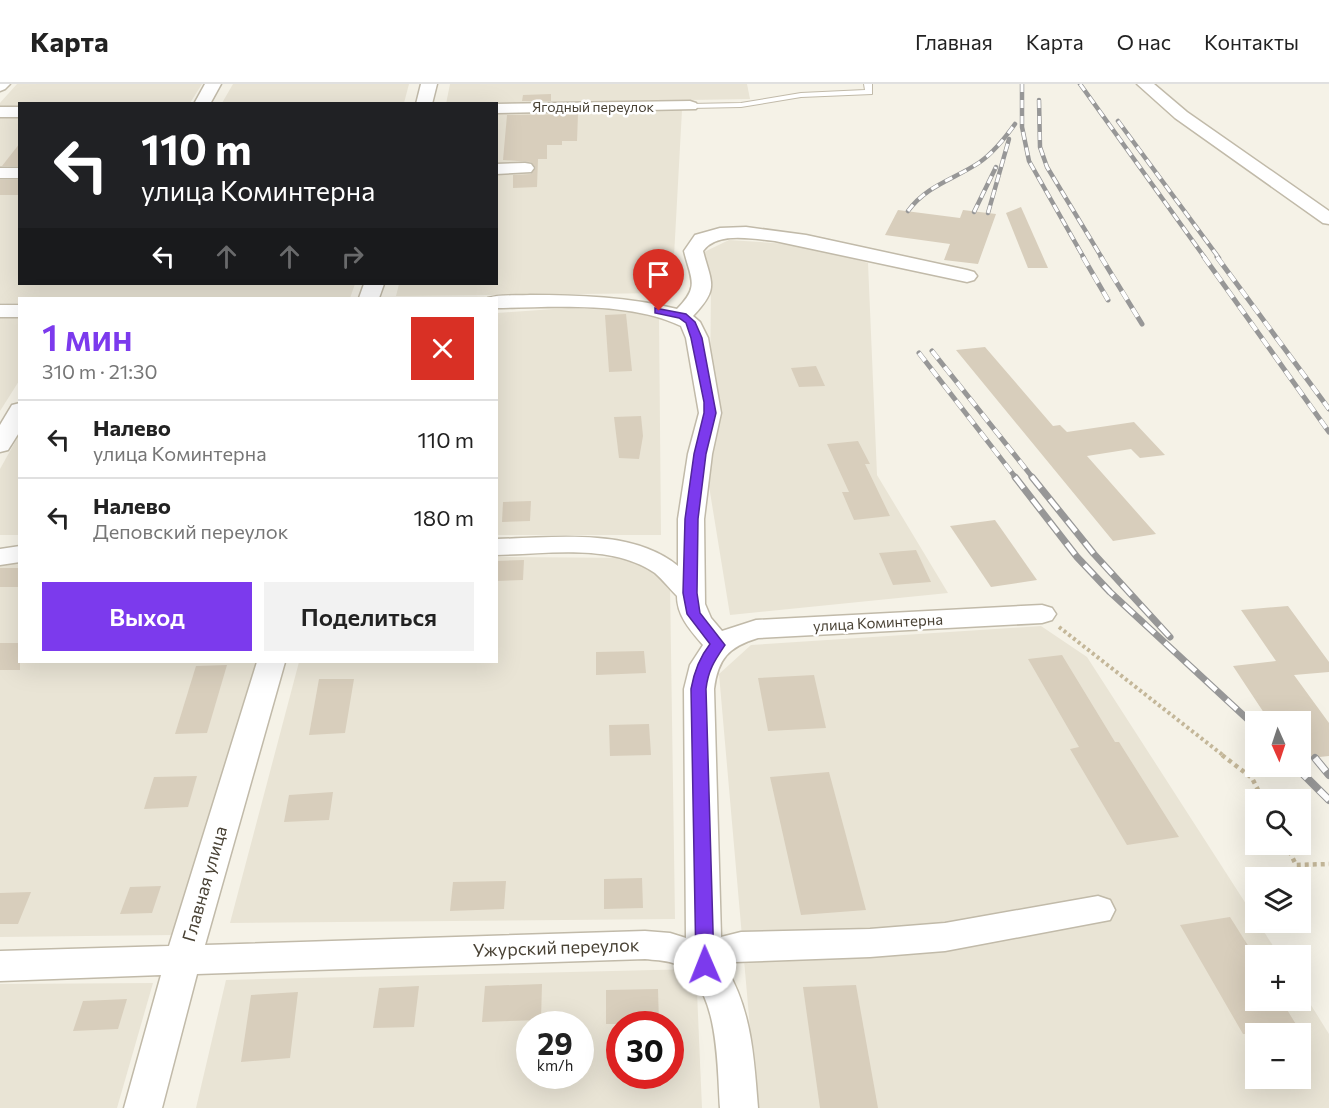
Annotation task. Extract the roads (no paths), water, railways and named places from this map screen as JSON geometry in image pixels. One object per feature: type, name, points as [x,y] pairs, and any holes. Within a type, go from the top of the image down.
[{"type":"street","points":[[203,102],[213,84]]},
{"type":"street","points":[[424,102],[429,84]]},
{"type":"street","points":[[1145,84],[1181,115],[1329,219]]},
{"type":"street","name":"Ягодный переулок","points":[[498,108],[690,106]]},
{"type":"street","points":[[0,112],[18,112]]},
{"type":"street","points":[[498,169],[525,168]]},
{"type":"street","points":[[0,173],[18,173]]},
{"type":"street","points":[[682,316],[702,292],[703,286],[693,251],[694,246],[710,237],[725,234],[792,237],[967,276]]},
{"type":"street","points":[[498,302],[583,302],[659,311],[682,316],[690,322],[697,338],[710,413],[700,454],[692,519],[690,593],[693,614],[718,645],[709,655],[701,673],[699,689],[705,965],[717,980],[727,1004],[734,1047],[739,1108]]},
{"type":"street","points":[[0,311],[18,311]]},
{"type":"street","points":[[0,445],[18,414]]},
{"type":"street","points":[[498,548],[613,549],[648,559],[663,567],[690,593]]},
{"type":"street","points":[[0,557],[18,554]]},
{"type":"street","name":"улица Коминтерна","points":[[718,645],[736,635],[756,629],[1042,614]]},
{"type":"street","name":"Главная улица","points":[[143,1108],[183,959],[271,663]]},
{"type":"street","points":[[705,965],[724,950],[741,946],[870,943],[945,937],[1098,910]]},
{"type":"street","name":"Ужурский переулок","points":[[0,966],[102,965],[183,959],[645,945],[681,950],[705,965]]},
{"type":"lane","points":[[690,106],[741,105],[801,95],[869,92],[868,84]]},
{"type":"railway","points":[[1022,84],[1022,127],[1029,161],[1084,258]]},
{"type":"railway","points":[[1080,84],[1205,258]]},
{"type":"railway","points":[[1039,100],[1040,147],[1047,167],[1102,258]]},
{"type":"railway","points":[[1118,121],[1219,258]]},
{"type":"railway","points":[[908,211],[924,195],[985,158],[1015,124]]},
{"type":"railway","points":[[988,213],[1009,139]]},
{"type":"railway","points":[[974,212],[996,167]]},
{"type":"railway","points":[[1083,257],[1108,300]]},
{"type":"railway","points":[[1101,257],[1142,324]]},
{"type":"railway","points":[[1204,257],[1329,432]]},
{"type":"railway","points":[[1217,257],[1329,409]]},
{"type":"railway","points":[[932,351],[1033,478]]},
{"type":"railway","points":[[919,353],[1016,478]]},
{"type":"railway","points":[[1015,477],[1077,557],[1110,592],[1245,717]]},
{"type":"railway","points":[[1032,477],[1094,554],[1170,637]]},
{"type":"railway","points":[[1315,758],[1329,775]]},
{"type":"railway","points":[[1306,777],[1329,800]]}]
